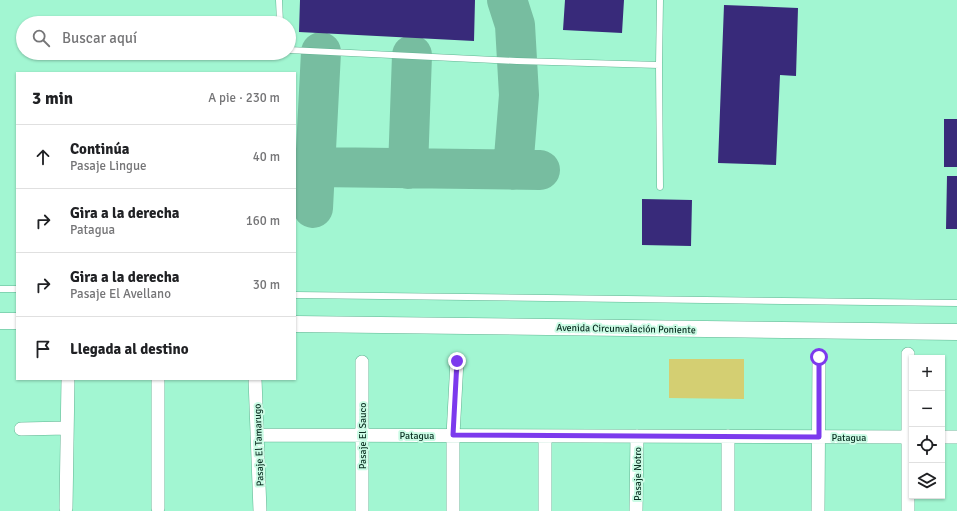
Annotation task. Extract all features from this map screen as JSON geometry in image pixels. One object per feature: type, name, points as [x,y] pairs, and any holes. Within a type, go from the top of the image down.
[{"type":"street","points":[[0,321],[16,321]]},
{"type":"street","name":"Avenida Circunvalación Poniente","points":[[296,324],[957,332]]},
{"type":"street","points":[[908,354],[910,427]]},
{"type":"street","points":[[818,511],[819,357]]},
{"type":"street","points":[[453,511],[453,435],[457,361]]},
{"type":"street","name":"Pasaje El Sauco","points":[[362,362],[362,511]]},
{"type":"street","points":[[66,508],[68,380]]},
{"type":"street","points":[[158,380],[158,508]]},
{"type":"street","name":"Pasaje El Tamarugo","points":[[255,380],[260,511]]},
{"type":"street","points":[[21,429],[67,428]]},
{"type":"street","name":"Patagua","points":[[257,435],[909,437]]},
{"type":"street","points":[[545,436],[545,511]]},
{"type":"street","name":"Pasaje Notro","points":[[636,511],[637,436]]},
{"type":"street","points":[[728,436],[728,511]]},
{"type":"street","points":[[945,437],[957,437]]},
{"type":"street","points":[[908,511],[909,463]]},
{"type":"lane","points":[[279,0],[280,16]]},
{"type":"lane","points":[[660,0],[660,187]]},
{"type":"lane","points":[[296,50],[517,61],[659,65]]},
{"type":"lane","points":[[0,289],[16,289]]},
{"type":"lane","points":[[296,295],[957,303]]},
{"type":"shaded area","points":[[669,359],[744,359],[744,399],[669,398]]},
{"type":"building","points":[[300,0],[475,0],[474,41],[299,32]]},
{"type":"building","points":[[565,0],[624,0],[622,33],[563,30]]},
{"type":"building","points":[[724,5],[798,8],[796,76],[780,75],[776,165],[718,163]]},
{"type":"building","points":[[944,119],[957,119],[957,167],[944,167]]},
{"type":"building","points":[[947,176],[957,176],[957,229],[946,229]]},
{"type":"building","points":[[642,199],[692,200],[691,246],[642,245]]},
{"type":"taxiway","points":[[507,0],[515,25],[519,95],[513,170]]},
{"type":"taxiway","points":[[313,208],[321,52]]},
{"type":"taxiway","points":[[408,169],[412,55]]},
{"type":"taxiway","points":[[316,167],[540,170]]},
{"type":"route","points":[[457,361],[453,435],[819,437],[819,357]]}]
